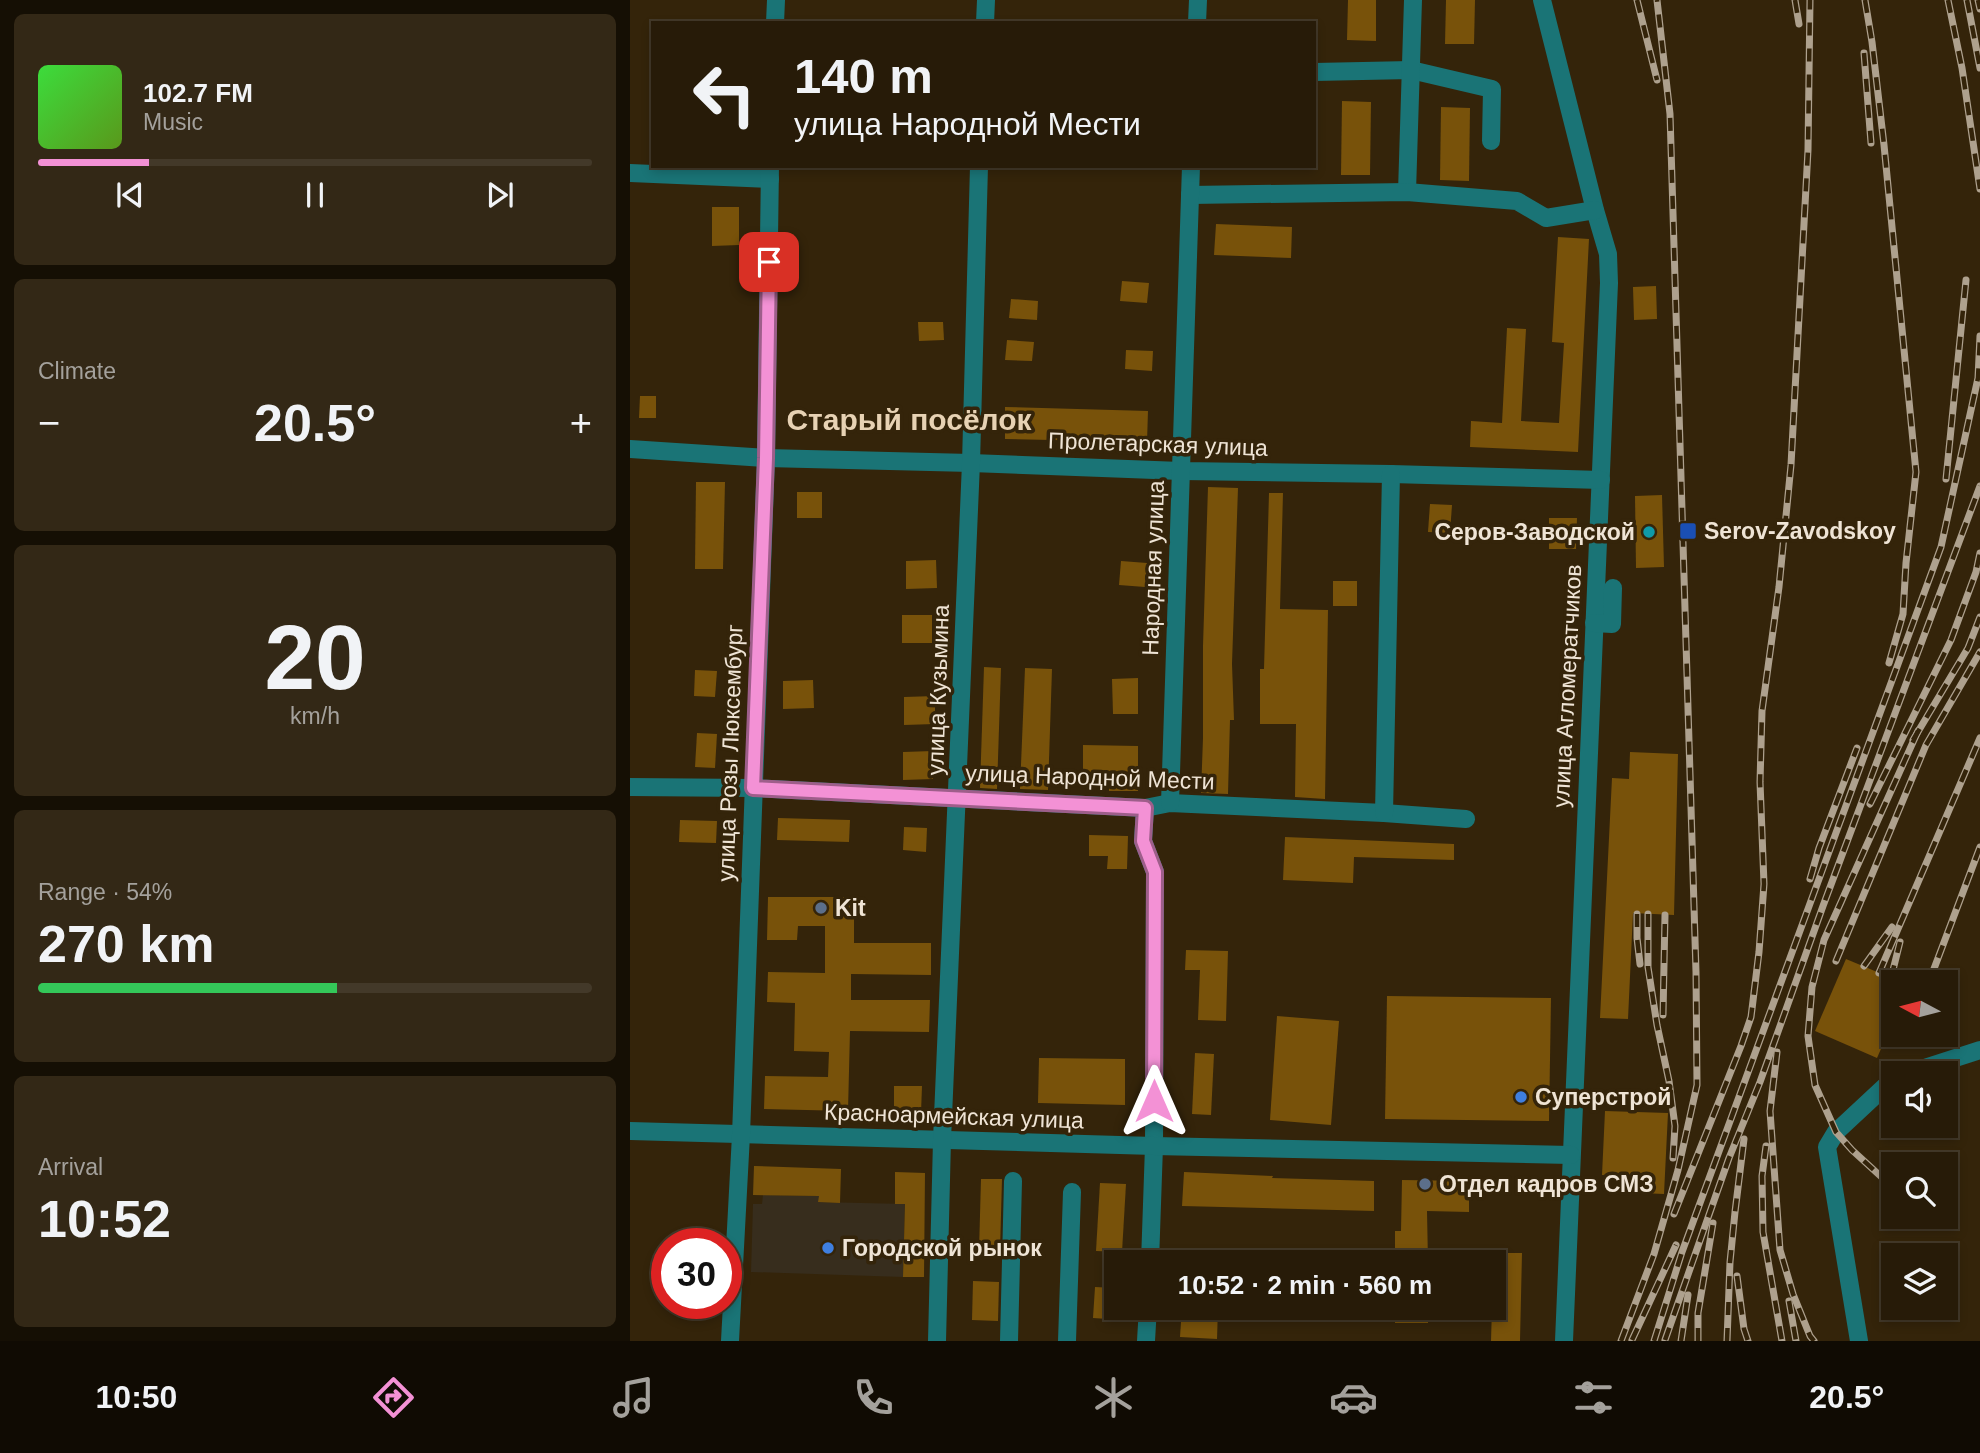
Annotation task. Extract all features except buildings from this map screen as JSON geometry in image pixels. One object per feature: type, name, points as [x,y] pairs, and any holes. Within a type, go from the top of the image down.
[{"type":"street","points":[[775,21],[776,0]]},
{"type":"street","points":[[985,21],[986,0]]},
{"type":"street","points":[[1197,21],[1198,0]]},
{"type":"street","points":[[1407,192],[1413,0]]},
{"type":"street","name":"улица Агломератчиков","points":[[1542,0],[1608,254],[1601,480],[1564,1341]]},
{"type":"street","points":[[1316,72],[1410,70],[1492,89],[1491,141]]},
{"type":"street","name":"улица Кузьмина","points":[[937,1341],[971,463],[979,168]]},
{"type":"street","name":"Народная улица","points":[[1170,803],[1191,168]]},
{"type":"street","points":[[630,173],[770,172]]},
{"type":"street","name":"улица Розы Люксембург","points":[[730,1341],[741,1135],[766,458],[770,172]]},
{"type":"street","points":[[1189,195],[1407,192],[1517,201],[1546,218],[1595,210]]},
{"type":"street","name":"Пролетарская улица","points":[[630,449],[766,458],[1601,480]]},
{"type":"street","points":[[1384,813],[1391,474]]},
{"type":"street","points":[[1594,623],[1612,624],[1613,588]]},
{"type":"street","name":"улица Народной Мести","points":[[630,786],[753,788],[1145,808],[1170,803],[1465,819]]},
{"type":"street","points":[[1145,808],[1143,841],[1155,872],[1154,1146],[1150,1250]]},
{"type":"street","points":[[1944,1061],[1980,1049]]},
{"type":"street","points":[[1858,1341],[1827,1147],[1836,1132],[1881,1090]]},
{"type":"street","name":"Красноармейская улица","points":[[630,1131],[1571,1155]]},
{"type":"street","points":[[1009,1341],[1013,1181]]},
{"type":"street","points":[[1067,1341],[1072,1192]]},
{"type":"street","points":[[1146,1341],[1147,1320]]},
{"type":"shaded area","name":"Городской рынок","points":[[763,1195],[819,1196],[819,1202],[905,1204],[903,1277],[751,1272],[753,1204],[762,1204]]},
{"type":"railway","points":[[1637,0],[1657,80]]},
{"type":"railway","points":[[1621,1341],[1654,1254],[1678,1170],[1697,1085],[1696,972],[1670,114],[1657,0]]},
{"type":"railway","points":[[1795,0],[1799,24]]},
{"type":"railway","points":[[1674,1214],[1751,1017],[1759,952],[1764,884],[1760,782],[1762,711],[1779,587],[1791,465],[1808,150],[1810,0]]},
{"type":"railway","points":[[1865,0],[1884,145],[1916,472],[1903,614],[1889,663]]},
{"type":"railway","points":[[1948,0],[1962,68],[1980,189]]},
{"type":"railway","points":[[1967,0],[1980,68]]},
{"type":"railway","points":[[1978,0],[1980,9]]},
{"type":"railway","points":[[1864,53],[1871,143]]},
{"type":"railway","points":[[1946,479],[1966,280]]},
{"type":"railway","points":[[1654,1341],[1682,1252],[1941,547],[1978,378],[1980,336]]},
{"type":"railway","points":[[1665,1340],[1729,1158],[1760,1082],[1980,486]]},
{"type":"railway","points":[[1870,804],[1951,640],[1976,572],[1980,553]]},
{"type":"railway","points":[[1913,740],[1968,648],[1980,617]]},
{"type":"railway","points":[[1836,961],[1926,745],[1980,652]]},
{"type":"railway","points":[[1881,1177],[1836,1132],[1815,1085],[1808,1036],[1812,987],[1824,940],[1918,731]]},
{"type":"railway","points":[[1879,973],[1980,738]]},
{"type":"railway","points":[[1810,879],[1857,748]]},
{"type":"railway","points":[[1934,970],[1980,847]]},
{"type":"railway","points":[[1637,914],[1640,964]]},
{"type":"railway","points":[[1648,914],[1648,967],[1675,1126],[1673,1158]]},
{"type":"railway","points":[[1663,1015],[1665,915]]},
{"type":"railway","points":[[1864,966],[1892,927]]},
{"type":"railway","points":[[1893,970],[1900,942]]},
{"type":"railway","points":[[1777,1052],[1770,1111],[1780,1250],[1793,1294],[1814,1341]]},
{"type":"railway","points":[[1727,1341],[1730,1262],[1744,1139]]},
{"type":"railway","points":[[1766,1146],[1762,1176],[1763,1232],[1782,1341]]},
{"type":"railway","points":[[1698,1341],[1698,1313],[1713,1223]]},
{"type":"railway","points":[[1632,1340],[1676,1245]]},
{"type":"railway","points":[[1737,1276],[1748,1341]]},
{"type":"railway","points":[[1681,1341],[1688,1295]]},
{"type":"railway","points":[[1789,1301],[1796,1341]]},
{"type":"place","name":"Serov-Zavodskoy","points":[[1688,531]]},
{"type":"place","name":"Серов-Заводской","points":[[1649,532]]},
{"type":"place","name":"Kit","points":[[821,908]]},
{"type":"place","name":"Суперстрой","points":[[1521,1097]]},
{"type":"place","name":"Отдел кадров СМЗ","points":[[1425,1184]]},
{"type":"place","name":"Городской рынок","points":[[828,1248]]},
{"type":"district","name":"Старый посёлок","points":[[909,420]]},
{"type":"route","points":[[769,262],[766,458],[753,788],[1145,808],[1143,841],[1155,872],[1154,1101]]}]
